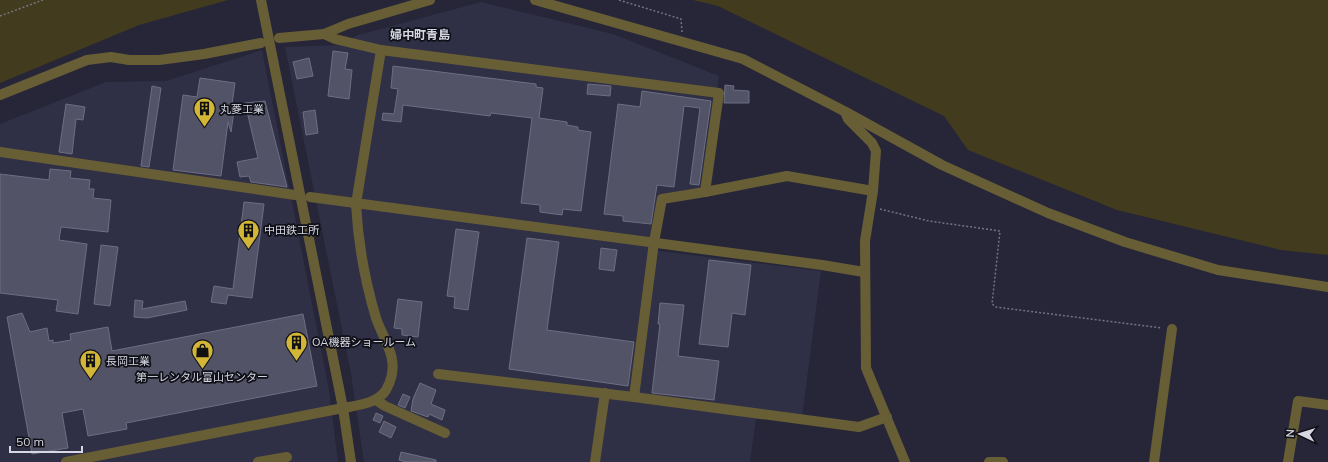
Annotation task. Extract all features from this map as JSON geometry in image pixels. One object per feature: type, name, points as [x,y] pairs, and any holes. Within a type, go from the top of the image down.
[{"type":"street","points":[[279,38],[324,34],[348,24],[430,0]]},
{"type":"street","points":[[535,0],[743,59],[844,111],[942,165],[1048,213],[1125,242],[1218,270],[1328,287]]},
{"type":"street","points":[[261,2],[343,408],[351,462]]},
{"type":"street","points":[[324,34],[335,39],[381,50],[719,93],[705,192]]},
{"type":"street","points":[[0,95],[88,60],[111,57],[129,60],[159,60],[204,54],[261,43]]},
{"type":"street","points":[[66,462],[98,459],[343,408],[376,400],[385,391],[390,382],[392,360],[380,330],[366,285],[356,204],[381,50]]},
{"type":"street","points":[[844,111],[848,119],[872,143],[876,151],[873,191],[865,241],[864,272],[866,368],[905,462]]},
{"type":"street","points":[[0,152],[294,194]]},
{"type":"street","points":[[634,397],[654,242],[662,199],[787,176],[873,191]]},
{"type":"street","points":[[310,197],[654,242],[864,272]]},
{"type":"street","points":[[1154,462],[1172,329]]},
{"type":"street","points":[[438,374],[605,393],[859,427],[887,417]]},
{"type":"street","points":[[595,462],[605,393]]},
{"type":"street","points":[[376,400],[385,406],[446,433]]},
{"type":"street","points":[[1288,462],[1298,401],[1328,405]]},
{"type":"street","points":[[258,462],[287,457]]},
{"type":"street","points":[[989,462],[1003,462]]},
{"type":"path","points":[[0,16],[43,0]]},
{"type":"path","points":[[619,0],[681,19],[683,41]]},
{"type":"path","points":[[871,206],[929,221],[1000,231],[992,304],[996,307],[1172,329]]},
{"type":"shaded area","points":[[0,0],[228,0],[139,25],[0,83]]},
{"type":"shaded area","points":[[693,0],[1328,0],[1328,255],[1281,250],[1117,210],[968,150],[944,116],[718,6]]},
{"type":"shaded area","points":[[481,2],[613,34],[719,76],[702,188],[661,197],[651,250],[821,271],[802,417],[757,411],[750,462],[364,462],[351,374],[285,47],[337,45],[358,35]]},
{"type":"shaded area","points":[[262,50],[329,390],[338,462],[0,462],[0,124],[106,82],[166,81]]},
{"type":"building","points":[[333,51],[348,53],[345,69],[352,70],[349,99],[328,96]]},
{"type":"building","points":[[309,58],[313,76],[297,79],[293,62]]},
{"type":"building","points":[[393,66],[536,84],[536,87],[543,88],[539,118],[567,122],[567,125],[578,127],[578,130],[591,132],[581,211],[563,209],[562,215],[540,212],[540,205],[521,203],[532,118],[491,113],[490,116],[403,105],[401,122],[382,120],[383,113],[394,114],[398,89],[391,88]]},
{"type":"building","name":"丸菱工業","points":[[200,78],[235,83],[232,104],[235,104],[231,132],[228,122],[221,176],[173,170],[183,95],[197,97]]},
{"type":"building","points":[[588,84],[611,86],[610,96],[587,94]]},
{"type":"building","points":[[725,85],[734,86],[733,90],[749,91],[749,103],[724,103]]},
{"type":"building","points":[[152,86],[161,88],[149,167],[141,166]]},
{"type":"building","points":[[642,91],[711,101],[699,185],[690,184],[700,108],[684,106],[674,187],[657,185],[651,224],[623,221],[623,216],[604,214],[618,104],[640,107]]},
{"type":"building","points":[[265,101],[287,187],[251,182],[249,176],[240,177],[237,162],[258,158],[245,103]]},
{"type":"building","points":[[66,104],[85,107],[83,120],[76,119],[72,154],[59,152]]},
{"type":"building","points":[[315,110],[318,133],[306,135],[303,112]]},
{"type":"building","points":[[50,169],[71,171],[70,178],[90,180],[89,189],[94,189],[93,198],[111,200],[108,232],[61,227],[59,240],[87,244],[78,314],[56,311],[58,300],[0,293],[0,174],[49,180]]},
{"type":"building","name":"中田鉄工所","points":[[244,202],[264,204],[252,298],[228,295],[226,304],[211,302],[214,286],[233,289]]},
{"type":"building","points":[[456,229],[479,232],[468,310],[454,308],[455,297],[447,296]]},
{"type":"building","points":[[527,238],[559,242],[547,330],[634,342],[628,386],[509,369]]},
{"type":"building","points":[[101,245],[118,247],[110,306],[94,304]]},
{"type":"building","points":[[601,248],[617,250],[614,271],[599,269]]},
{"type":"building","points":[[709,260],[751,265],[745,315],[732,313],[728,347],[699,344]]},
{"type":"building","points":[[398,299],[422,302],[418,337],[402,335],[402,329],[394,328]]},
{"type":"building","points":[[135,300],[143,301],[142,309],[185,301],[187,310],[147,318],[134,317]]},
{"type":"building","points":[[660,303],[684,305],[678,356],[719,361],[714,400],[652,393],[660,324],[658,324]]},
{"type":"building","points":[[22,313],[30,332],[47,328],[49,341],[53,340],[53,343],[71,340],[70,334],[108,327],[112,351],[303,314],[317,386],[126,423],[127,429],[88,436],[83,409],[62,413],[68,448],[32,454],[7,317]]},
{"type":"building","points":[[420,383],[436,390],[431,404],[445,410],[442,420],[429,414],[428,417],[411,411],[413,399]]},
{"type":"building","points":[[403,394],[410,397],[405,408],[398,405]]},
{"type":"building","points":[[376,413],[383,416],[380,423],[373,420]]},
{"type":"building","points":[[384,421],[396,427],[391,438],[379,432]]},
{"type":"building","points":[[401,452],[436,460],[436,462],[406,462],[399,460]]},
{"type":"place","name":"丸菱工業","points":[[205,128]]},
{"type":"place","name":"中田鉄工所","points":[[248,250]]},
{"type":"place","name":"OA機器ショールーム","points":[[297,362]]},
{"type":"place","name":"第一レンタル富山センター","points":[[202,370]]},
{"type":"place","name":"長岡工業","points":[[91,380]]},
{"type":"district","name":"婦中町青島","points":[[420,34]]}]
